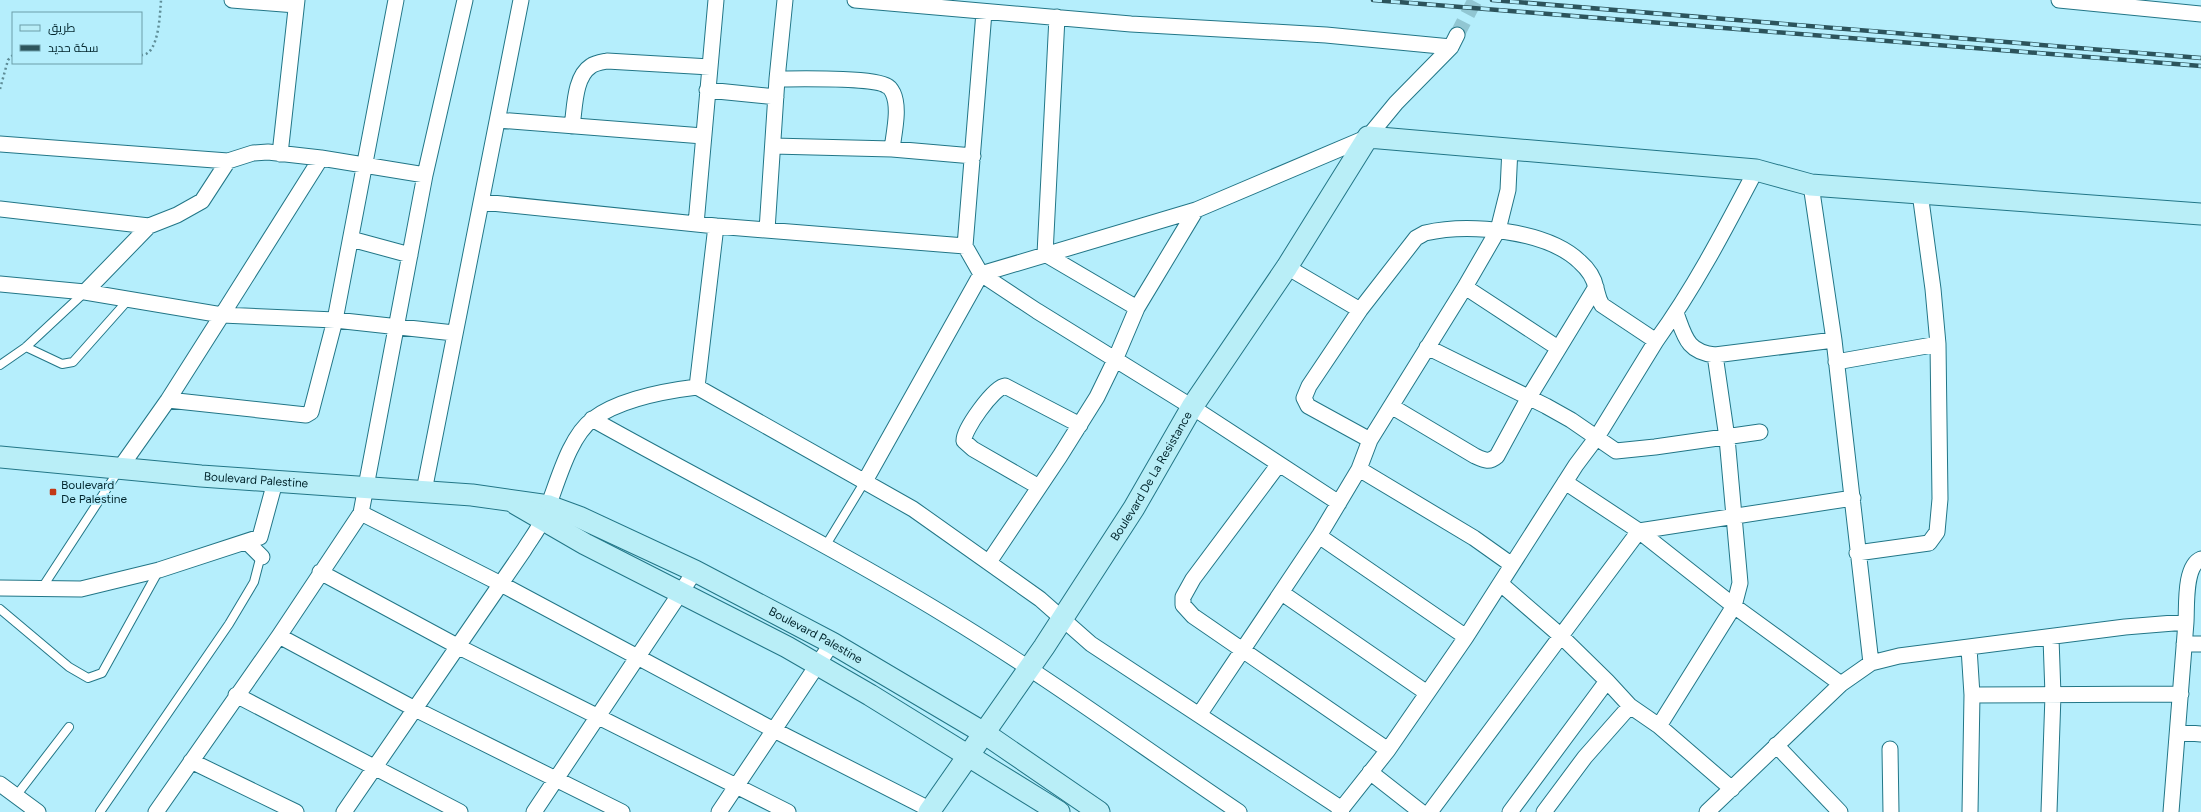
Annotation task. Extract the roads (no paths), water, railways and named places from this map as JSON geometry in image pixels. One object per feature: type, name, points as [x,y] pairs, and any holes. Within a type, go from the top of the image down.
[{"type":"street","points":[[232,0],[296,2],[280,154]]},
{"type":"street","points":[[168,400],[309,414],[312,410],[335,320],[351,239],[363,165],[396,0]]},
{"type":"street","points":[[156,812],[278,636],[360,513],[425,176],[465,0]]},
{"type":"street","points":[[424,491],[521,0]]},
{"type":"street","points":[[696,224],[716,0]]},
{"type":"street","points":[[767,230],[776,79],[785,0]]},
{"type":"street","points":[[855,0],[1131,24],[1454,41],[1396,103],[1368,137]]},
{"type":"street","points":[[2059,0],[2126,3],[2201,14]]},
{"type":"street","points":[[984,12],[965,246],[981,274],[1192,407],[1339,503]]},
{"type":"street","points":[[1045,254],[1057,17]]},
{"type":"street","points":[[572,126],[578,86],[591,66],[606,61],[710,67]]},
{"type":"street","points":[[776,79],[825,79],[875,83],[887,86],[893,92],[896,101],[892,149]]},
{"type":"street","points":[[707,90],[776,97]]},
{"type":"street","points":[[498,120],[703,136]]},
{"type":"street","points":[[865,481],[981,274],[1196,210],[1368,137],[1756,170],[1811,185],[2201,214]]},
{"type":"street","name":"Boulevard De La Resistance","points":[[930,811],[1063,619],[1134,508],[1192,407],[1286,267],[1368,137]]},
{"type":"street","points":[[0,144],[228,161],[253,153],[280,154],[321,158],[425,176]]},
{"type":"street","points":[[773,146],[892,149],[973,156]]},
{"type":"street","points":[[1199,715],[1319,536],[1359,469],[1370,440],[1465,287],[1498,230],[1508,190],[1510,148]]},
{"type":"street","points":[[120,468],[168,400],[321,158]]},
{"type":"street","points":[[85,292],[149,226],[177,215],[202,201],[228,161]]},
{"type":"street","points":[[344,812],[501,584],[545,513],[573,446],[581,432],[592,419],[610,410],[665,391],[697,387],[913,509],[1040,599],[1091,644],[1340,811],[1388,750],[1466,637],[1565,482],[1597,437],[1656,340],[1676,314],[1718,243],[1756,170]]},
{"type":"street","points":[[1811,185],[1834,340],[1853,498],[1857,553],[1871,663]]},
{"type":"street","points":[[1857,553],[1928,543],[1937,532],[1940,499],[1938,344],[1934,289],[1920,193]]},
{"type":"street","points":[[482,202],[608,213],[716,226],[965,246]]},
{"type":"street","points":[[0,209],[149,226]]},
{"type":"street","points":[[989,562],[1080,425],[1116,360],[1137,308],[1196,210]]},
{"type":"street","points":[[697,387],[716,226]]},
{"type":"street","points":[[1370,440],[1308,406],[1304,398],[1309,386],[1360,310],[1416,238],[1434,231],[1498,230],[1556,245],[1580,262],[1593,278],[1598,300],[1602,305],[1656,340]]},
{"type":"street","points":[[351,239],[410,255]]},
{"type":"street","points":[[1045,254],[1137,308]]},
{"type":"street","points":[[1286,267],[1360,310]]},
{"type":"street","points":[[0,284],[85,292],[222,315],[335,320],[454,333]]},
{"type":"street","points":[[1465,287],[1558,348]]},
{"type":"street","points":[[1391,406],[1486,461],[1492,460],[1497,456],[1529,397],[1596,287]]},
{"type":"street","points":[[1676,314],[1688,343],[1701,353],[1715,355],[1834,340]]},
{"type":"street","points":[[1836,362],[1938,344]]},
{"type":"street","points":[[1427,347],[1529,397],[1597,437],[1616,451],[1727,438],[1760,432]]},
{"type":"street","points":[[1659,726],[1734,606],[1740,583],[1736,518],[1727,438],[1715,355]]},
{"type":"street","points":[[1039,487],[973,449],[964,440],[965,432],[995,390],[1005,386],[1080,425]]},
{"type":"street","points":[[610,410],[615,432]]},
{"type":"street","points":[[592,419],[826,545],[943,613],[1030,668],[1239,812]]},
{"type":"street","name":"Boulevard Palestine","points":[[0,457],[275,482],[472,495],[512,502],[545,513],[579,517],[694,571],[832,643],[984,734],[1099,812]]},
{"type":"street","points":[[1279,464],[1212,553],[1183,597],[1183,605],[1193,616],[1388,750]]},
{"type":"street","points":[[1359,469],[1474,538],[1512,565]]},
{"type":"street","points":[[262,557],[254,540],[275,482]]},
{"type":"street","points":[[1565,482],[1639,531],[1734,606],[1841,684]]},
{"type":"street","points":[[1430,812],[1639,531],[1736,518],[1853,498]]},
{"type":"street","points":[[360,513],[501,584],[772,729],[930,811]]},
{"type":"street","name":"Boulevard Palestine","points":[[545,513],[682,593],[753,628],[870,694],[967,756],[1059,812]]},
{"type":"street","points":[[1319,536],[1466,637]]},
{"type":"street","points":[[0,588],[81,589],[159,570],[254,540]]},
{"type":"street","points":[[2171,812],[2189,575],[2192,567],[2201,559]]},
{"type":"street","points":[[534,812],[682,593],[694,571]]},
{"type":"street","points":[[320,572],[459,647],[788,812]]},
{"type":"street","points":[[1501,584],[1561,636],[1630,706],[1659,726],[1732,789]]},
{"type":"street","points":[[1282,592],[1427,693]]},
{"type":"street","points":[[1708,812],[1724,807],[1732,789],[1776,745],[1841,684],[1871,663],[1899,656],[2125,628],[2186,622]]},
{"type":"street","points":[[278,636],[415,709],[622,812]]},
{"type":"street","points":[[2049,812],[2053,695],[2051,638]]},
{"type":"street","points":[[718,812],[772,729],[832,643]]},
{"type":"street","points":[[2184,644],[2201,644]]},
{"type":"street","points":[[1969,648],[1972,695],[1970,812]]},
{"type":"street","points":[[1510,812],[1607,681]]},
{"type":"street","points":[[1972,695],[2181,694]]},
{"type":"street","points":[[236,695],[460,812]]},
{"type":"street","points":[[1550,810],[1586,757],[1630,706]]},
{"type":"street","points":[[2178,732],[2201,734]]},
{"type":"street","points":[[1776,745],[1840,812]]},
{"type":"street","points":[[1890,750],[1891,812]]},
{"type":"street","points":[[191,761],[296,812]]},
{"type":"street","points":[[1370,772],[1421,812]]},
{"type":"street","points":[[0,784],[38,812]]},
{"type":"lane","points":[[0,365],[26,348],[85,292]]},
{"type":"lane","points":[[26,348],[62,364],[73,362],[128,299]]},
{"type":"lane","points":[[42,588],[120,468]]},
{"type":"lane","points":[[826,545],[865,481]]},
{"type":"lane","points":[[100,812],[230,624],[254,582],[262,557]]},
{"type":"lane","points":[[0,609],[69,667],[88,678],[102,673],[159,570]]},
{"type":"lane","points":[[16,796],[69,727]]},
{"type":"tunnel","points":[[1457,35],[1475,0]]},
{"type":"railway","points":[[1373,0],[2201,66]]},
{"type":"railway","points":[[1492,0],[2201,58]]},
{"type":"place","name":"Boulevard De Palestine","points":[[53,492]]}]
